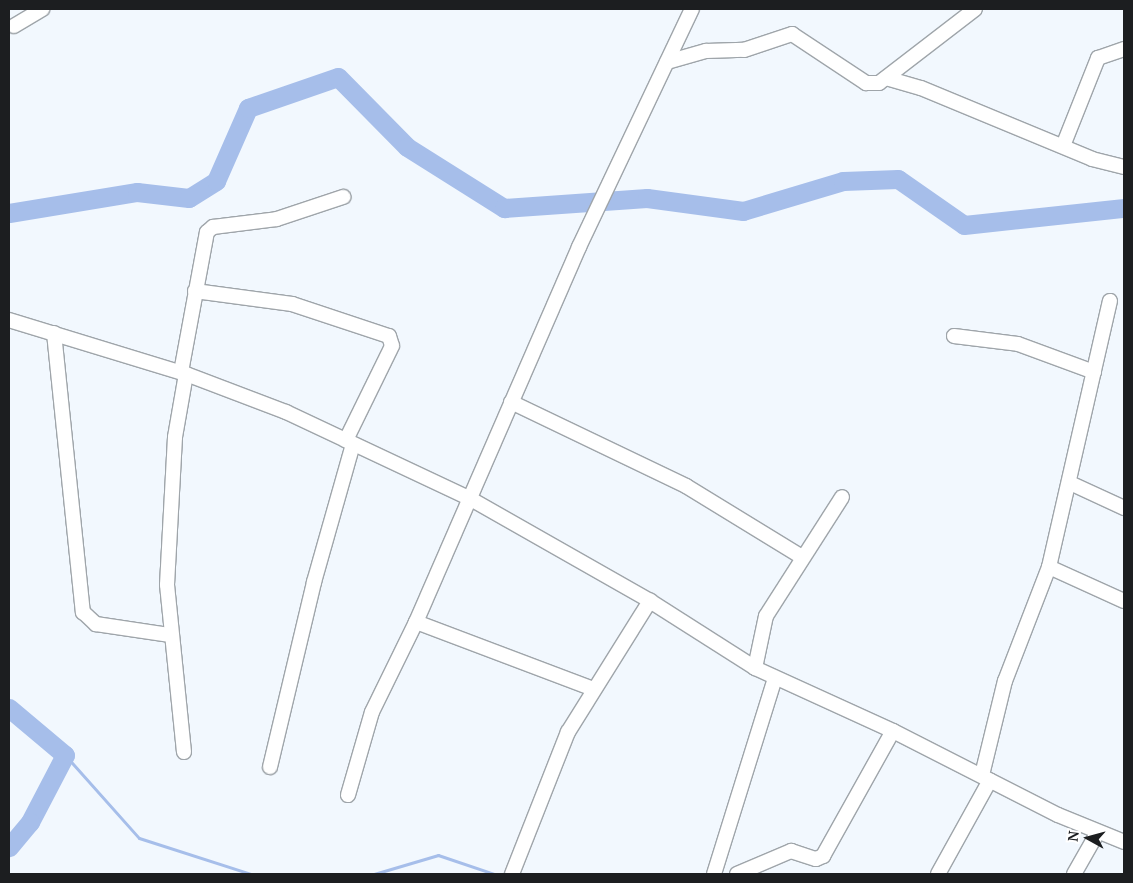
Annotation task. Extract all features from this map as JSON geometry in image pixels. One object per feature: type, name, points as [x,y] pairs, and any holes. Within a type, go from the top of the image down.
[{"type":"street","points":[[14,26],[42,9]]},
{"type":"street","points":[[348,795],[372,712],[416,622],[511,402],[692,9]]},
{"type":"street","points":[[667,62],[706,51],[744,50],[792,34],[866,83],[886,78],[975,9]]},
{"type":"street","points":[[1063,146],[1098,58],[1124,49]]},
{"type":"street","points":[[886,78],[921,88],[1063,146],[1124,167]]},
{"type":"street","points":[[184,752],[170,635],[170,507],[184,373],[204,240],[213,227],[277,219],[343,197]]},
{"type":"street","points":[[195,291],[292,304],[389,336],[392,346],[350,442],[270,767]]},
{"type":"street","points":[[938,874],[986,778],[1005,681],[1049,567],[1070,483],[1110,301]]},
{"type":"street","points":[[9,320],[184,373],[350,442],[470,498],[650,601],[755,668],[893,731],[1098,832],[1124,842]]},
{"type":"street","points":[[54,333],[83,612],[96,624],[170,635]]},
{"type":"street","points":[[954,336],[1018,344],[1094,372]]},
{"type":"street","points":[[511,402],[686,486],[802,556]]},
{"type":"street","points":[[1070,483],[1124,508]]},
{"type":"street","points":[[755,668],[763,622],[802,556],[842,497]]},
{"type":"street","points":[[1049,567],[1124,601]]},
{"type":"street","points":[[512,874],[550,768],[593,689],[650,601]]},
{"type":"street","points":[[416,622],[593,689]]},
{"type":"street","points":[[714,874],[775,678]]},
{"type":"street","points":[[737,874],[791,851],[816,859],[823,856],[893,731]]},
{"type":"street","points":[[1074,874],[1098,832]]},
{"type":"waterway","points":[[9,213],[137,192],[189,198],[216,181],[248,108],[338,77],[407,147],[504,208],[647,198],[743,211],[843,181],[898,179],[964,225],[1124,208]]},
{"type":"waterway","points":[[9,708],[65,755],[30,822],[9,847]]},
{"type":"waterway","points":[[65,755],[139,838],[251,874]]},
{"type":"waterway","points":[[374,874],[438,855],[494,874]]}]
